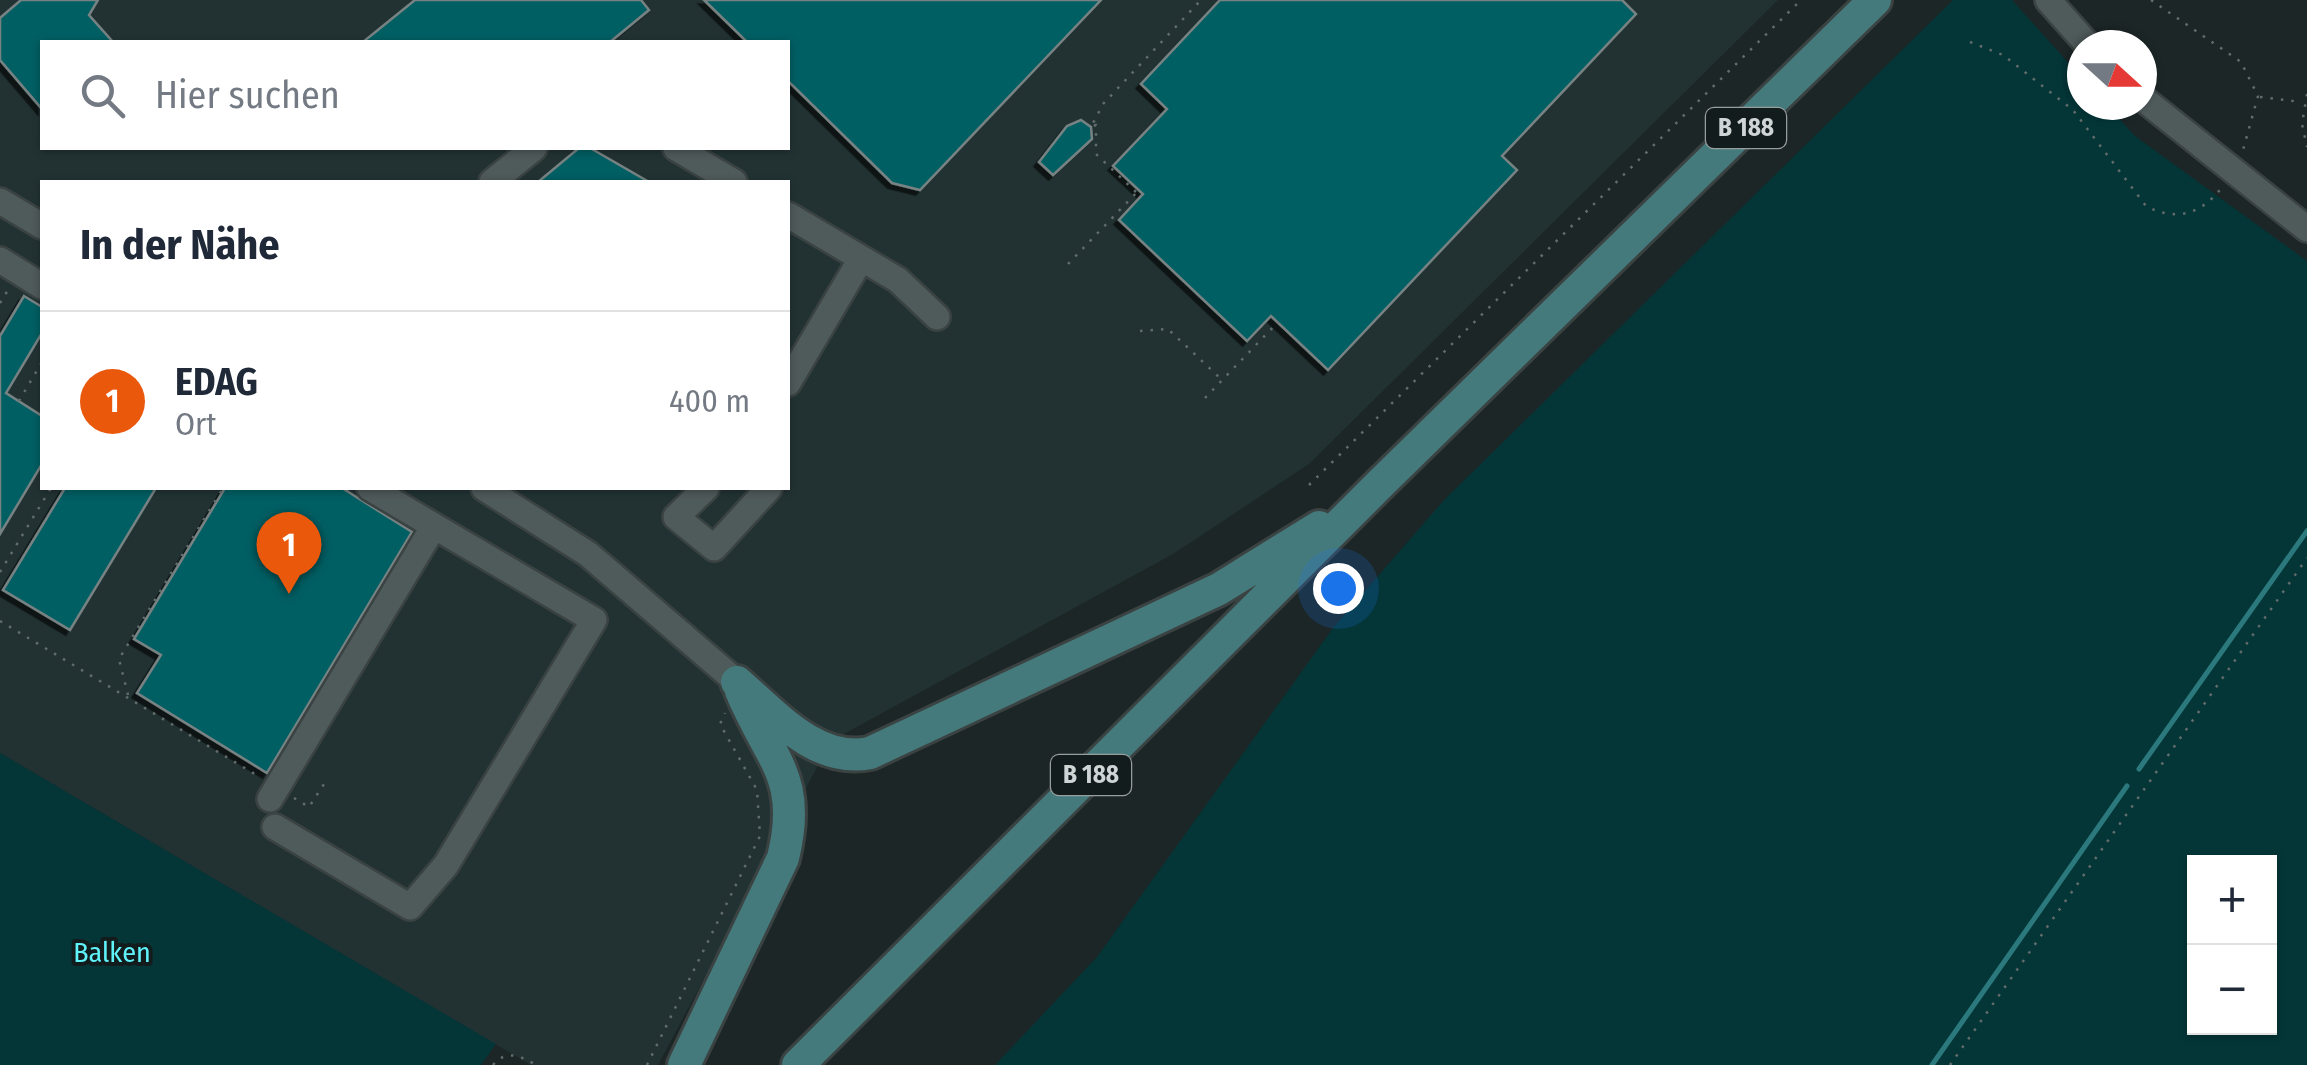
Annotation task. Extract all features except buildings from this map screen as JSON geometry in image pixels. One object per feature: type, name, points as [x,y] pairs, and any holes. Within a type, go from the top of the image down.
[{"type":"main road","name":"B 188","points":[[798,1065],[1381,483],[1875,0]]},
{"type":"main road","points":[[738,682],[817,746],[842,756],[870,752],[1219,589],[1381,483]]},
{"type":"main road","points":[[684,1065],[783,858],[788,835],[787,778],[756,727],[738,682]]},
{"type":"street","points":[[2048,0],[2075,30]]},
{"type":"street","points":[[2157,110],[2307,229]]},
{"type":"street","points":[[494,180],[532,150]]},
{"type":"street","points":[[679,150],[731,180]]},
{"type":"street","points":[[0,201],[40,225]]},
{"type":"street","points":[[790,216],[898,280],[937,317]]},
{"type":"street","points":[[790,380],[861,259]]},
{"type":"street","points":[[0,260],[40,285]]},
{"type":"street","points":[[275,827],[410,907],[446,865],[594,620],[373,490]]},
{"type":"street","points":[[487,490],[588,554],[738,682]]},
{"type":"street","points":[[704,490],[676,517],[714,548],[767,490]]},
{"type":"street","points":[[273,793],[434,526]]},
{"type":"path","points":[[1068,264],[1138,191],[1096,154],[1096,124],[1091,127],[1103,104],[1202,0]]},
{"type":"path","points":[[1309,485],[1801,0]]},
{"type":"path","points":[[1970,42],[2003,55],[2073,110],[2105,148],[2133,194],[2157,212],[2185,215],[2210,202],[2232,173],[2258,96],[2241,62],[2150,0]]},
{"type":"path","points":[[2307,94],[2303,103],[2307,147]]},
{"type":"path","points":[[2258,96],[2303,103]]},
{"type":"path","points":[[1205,398],[1278,322]]},
{"type":"path","points":[[1140,331],[1168,329],[1222,380]]},
{"type":"path","points":[[18,402],[40,365]]},
{"type":"path","points":[[0,572],[50,490]]},
{"type":"path","points":[[128,697],[118,659],[222,490]]},
{"type":"path","points":[[1950,1065],[2307,558]]},
{"type":"path","points":[[0,621],[128,697],[273,793],[310,807],[326,781]]},
{"type":"path","points":[[647,1065],[760,836],[757,790],[720,724],[738,682]]},
{"type":"path","points":[[493,1065],[498,1059],[516,1055],[536,1065]]},
{"type":"shaded area","points":[[0,0],[1778,0],[1309,464],[1173,554],[831,741],[658,1065],[531,1065],[0,753]]},
{"type":"green space","points":[[1953,0],[2012,0],[2067,61],[2067,120],[2121,120],[2135,136],[2307,261],[2307,1065],[995,1065],[1097,957],[1333,628],[1444,500]]},
{"type":"green space","name":"Balken","points":[[0,753],[496,1044],[481,1065],[0,1065]]},
{"type":"waterway","points":[[2139,769],[2307,531]]},
{"type":"waterway","points":[[1932,1065],[2127,786]]},
{"type":"place","name":"EDAG","points":[[289,594]]}]
